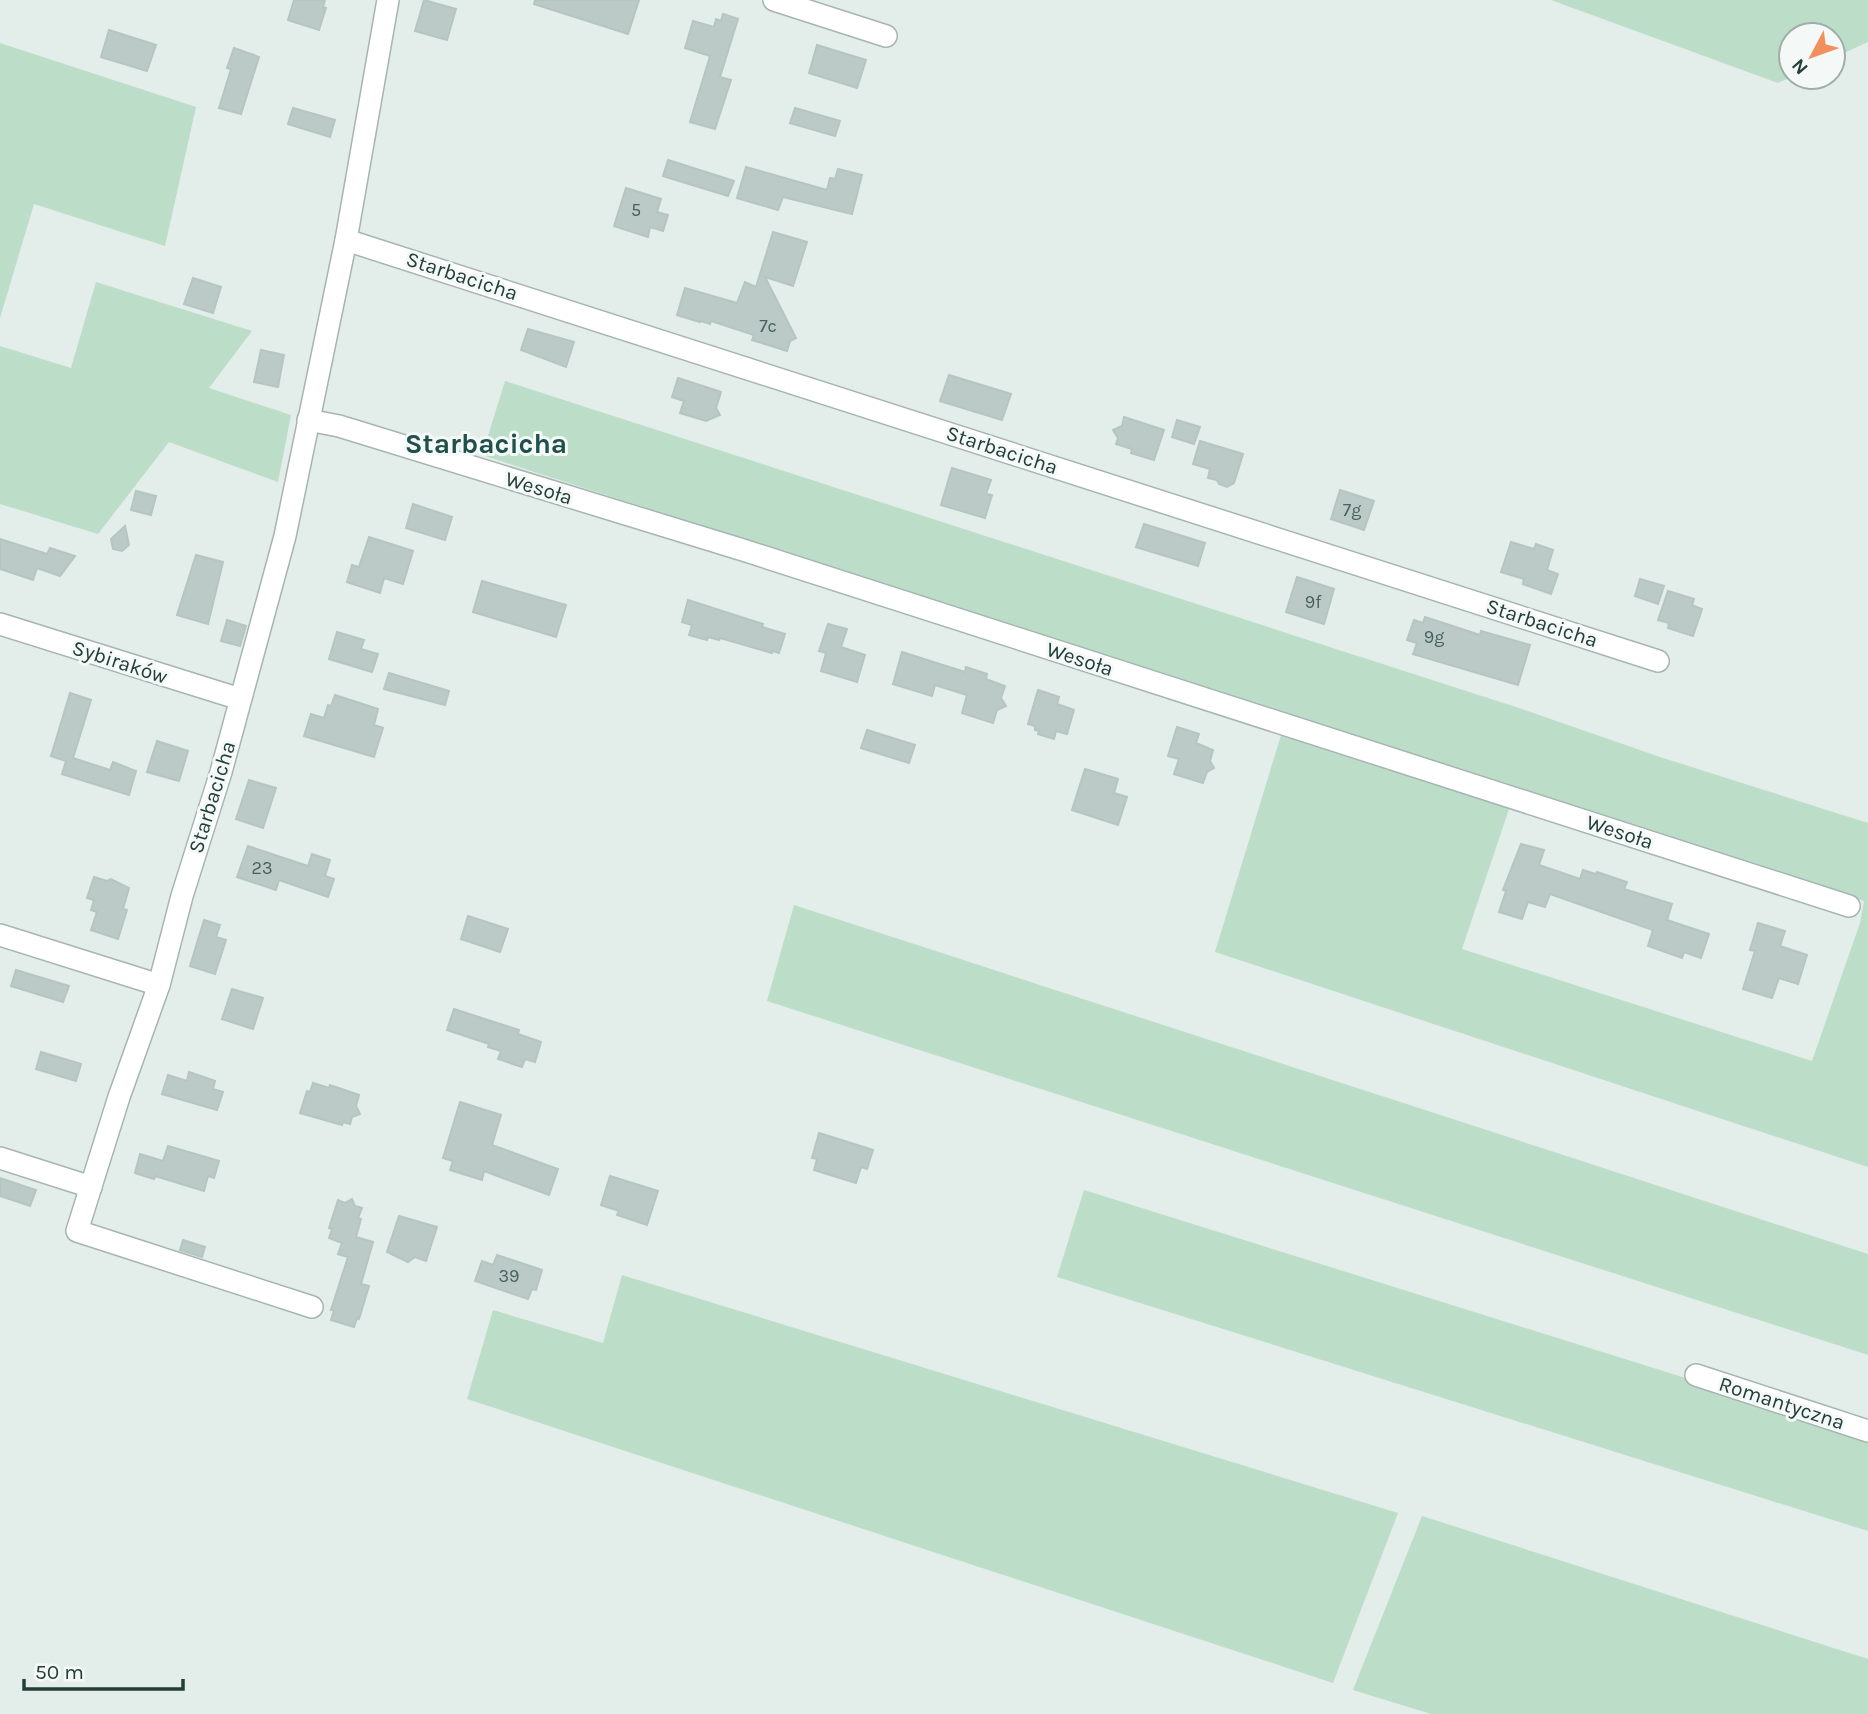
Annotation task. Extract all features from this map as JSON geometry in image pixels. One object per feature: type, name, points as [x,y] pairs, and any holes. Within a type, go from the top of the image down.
[{"type":"street","name":"Starbacicha","points":[[312,1307],[77,1231],[159,985],[182,896],[221,772],[285,536],[346,240],[388,0]]},
{"type":"street","points":[[774,0],[886,36]]},
{"type":"street","name":"Starbacicha","points":[[346,240],[1658,661]]},
{"type":"street","name":"Wesoła","points":[[308,420],[339,426],[743,550],[1849,905]]},
{"type":"street","name":"Sybiraków","points":[[0,624],[240,699]]},
{"type":"street","points":[[0,935],[159,985]]},
{"type":"street","points":[[0,1158],[91,1187]]},
{"type":"street","name":"Romantyczna","points":[[1696,1375],[1868,1431]]},
{"type":"green space","points":[[1551,0],[1868,0],[1868,42],[1847,52],[1847,21],[1777,21],[1777,83]]},
{"type":"green space","points":[[0,43],[196,107],[165,246],[34,204],[0,318]]},
{"type":"green space","points":[[96,282],[252,331],[209,388],[291,415],[278,482],[169,442],[98,534],[0,504],[0,346],[71,368]]},
{"type":"green space","points":[[505,381],[1868,823],[1868,1167],[1215,952],[1282,732],[1510,806],[1462,949],[1812,1061],[1860,923],[1864,901],[482,455]]},
{"type":"green space","points":[[794,905],[1868,1254],[1868,1355],[767,1001]]},
{"type":"green space","points":[[1084,1190],[1868,1435],[1868,1531],[1057,1277]]},
{"type":"green space","points":[[622,1275],[1398,1513],[1333,1683],[467,1399],[493,1310],[603,1343]]},
{"type":"green space","points":[[1422,1516],[1868,1659],[1868,1714],[1431,1714],[1353,1690]]},
{"type":"building","points":[[294,0],[325,0],[323,7],[326,8],[319,30],[288,20]]},
{"type":"building","points":[[424,0],[456,9],[447,40],[415,31]]},
{"type":"building","points":[[535,0],[639,0],[628,34],[534,4]]},
{"type":"building","points":[[723,14],[738,19],[720,77],[731,80],[715,129],[690,122],[710,56],[685,48],[693,21],[714,27],[716,19],[721,21]]},
{"type":"building","points":[[109,30],[156,45],[147,71],[101,57]]},
{"type":"building","points":[[817,45],[866,60],[857,88],[809,73]]},
{"type":"building","points":[[234,48],[259,57],[241,114],[219,108],[231,69],[227,68]]},
{"type":"building","points":[[293,108],[335,120],[330,137],[288,124]]},
{"type":"building","points":[[795,108],[840,121],[835,136],[790,123]]},
{"type":"building","points":[[668,160],[734,181],[728,196],[663,176]]},
{"type":"building","points":[[746,167],[827,190],[830,178],[835,179],[838,169],[862,175],[852,214],[783,197],[778,210],[737,198]]},
{"type":"building","points":[[626,188],[661,199],[657,212],[668,215],[663,231],[650,227],[648,237],[614,226]]},
{"type":"building","points":[[773,232],[807,242],[793,286],[765,277],[796,338],[790,341],[787,351],[752,340],[754,335],[711,321],[710,324],[677,315],[685,288],[737,303],[745,282],[756,287]]},
{"type":"building","points":[[193,278],[221,287],[213,313],[184,304]]},
{"type":"building","points":[[528,329],[574,342],[566,367],[521,350]]},
{"type":"building","points":[[261,350],[284,355],[278,387],[254,382]]},
{"type":"building","points":[[949,375],[1011,394],[1002,420],[940,401]]},
{"type":"building","points":[[678,378],[721,392],[716,408],[720,415],[706,421],[680,413],[684,401],[672,397]]},
{"type":"building","points":[[1124,417],[1164,430],[1154,460],[1131,453],[1132,449],[1116,444],[1118,438],[1113,430],[1122,426]]},
{"type":"building","points":[[1177,420],[1200,427],[1194,444],[1172,437]]},
{"type":"building","points":[[1200,441],[1243,454],[1234,483],[1227,487],[1219,484],[1217,480],[1208,478],[1210,469],[1193,464]]},
{"type":"building","points":[[952,468],[991,480],[986,494],[992,495],[985,518],[941,505]]},
{"type":"building","points":[[1340,490],[1374,501],[1364,530],[1331,519]]},
{"type":"building","points":[[136,491],[156,496],[151,515],[131,510]]},
{"type":"building","points":[[413,504],[452,517],[445,540],[406,528]]},
{"type":"building","points":[[1144,524],[1205,543],[1198,566],[1136,547]]},
{"type":"building","points":[[125,526],[129,545],[122,551],[113,549],[111,539]]},
{"type":"building","points":[[369,537],[413,551],[403,584],[384,578],[380,593],[347,582],[352,565],[359,567]]},
{"type":"building","points":[[0,539],[47,554],[50,548],[75,556],[60,576],[37,568],[33,580],[0,569]]},
{"type":"building","points":[[1511,542],[1534,549],[1536,544],[1553,550],[1547,570],[1558,574],[1551,594],[1523,584],[1524,579],[1501,572]]},
{"type":"building","points":[[196,555],[223,562],[208,624],[177,615]]},
{"type":"building","points":[[1297,577],[1334,589],[1324,624],[1286,612]]},
{"type":"building","points":[[1640,579],[1664,586],[1658,604],[1635,596]]},
{"type":"building","points":[[482,581],[566,605],[556,637],[473,612]]},
{"type":"building","points":[[1668,591],[1694,599],[1692,605],[1702,609],[1693,636],[1668,628],[1669,623],[1658,620]]},
{"type":"building","points":[[688,600],[763,624],[762,627],[785,634],[779,653],[720,638],[708,637],[707,640],[689,635],[692,625],[682,622]]},
{"type":"building","points":[[1425,617],[1480,635],[1481,631],[1530,645],[1518,685],[1413,654],[1417,643],[1407,640],[1414,620],[1423,623]]},
{"type":"building","points":[[227,620],[246,626],[240,646],[221,641]]},
{"type":"building","points":[[828,624],[847,629],[841,647],[865,655],[857,682],[821,671],[826,653],[819,651]]},
{"type":"building","points":[[337,632],[364,640],[361,649],[378,654],[372,672],[329,659]]},
{"type":"building","points":[[902,652],[965,672],[966,667],[987,674],[986,679],[1005,686],[1001,698],[1006,706],[997,710],[993,723],[962,713],[967,695],[935,685],[932,696],[893,684]]},
{"type":"building","points":[[389,673],[449,691],[445,705],[384,689]]},
{"type":"building","points":[[1038,690],[1059,697],[1057,704],[1074,710],[1067,734],[1056,731],[1054,739],[1038,734],[1035,726],[1028,724]]},
{"type":"building","points":[[70,693],[91,700],[73,758],[110,770],[113,762],[136,771],[129,795],[62,774],[66,761],[51,756]]},
{"type":"building","points":[[335,695],[378,709],[374,725],[383,728],[374,757],[304,736],[311,714],[324,718]]},
{"type":"building","points":[[1177,727],[1199,734],[1196,743],[1213,750],[1210,761],[1214,768],[1207,772],[1203,783],[1174,774],[1179,759],[1168,756]]},
{"type":"building","points":[[867,730],[915,745],[909,763],[861,748]]},
{"type":"building","points":[[157,741],[188,751],[179,781],[147,772]]},
{"type":"building","points":[[1085,769],[1118,779],[1114,793],[1127,797],[1118,825],[1072,810]]},
{"type":"building","points":[[249,780],[276,788],[263,828],[236,819]]},
{"type":"building","points":[[1521,844],[1544,850],[1539,865],[1580,879],[1583,870],[1596,874],[1597,872],[1627,882],[1624,889],[1672,904],[1667,920],[1709,934],[1701,958],[1684,952],[1682,958],[1648,946],[1653,930],[1550,894],[1545,907],[1528,902],[1522,919],[1499,912],[1506,891],[1503,890]]},
{"type":"building","points":[[248,846],[308,866],[312,854],[330,860],[325,876],[334,879],[328,897],[279,880],[276,890],[237,877]]},
{"type":"building","points":[[94,877],[107,881],[111,879],[129,888],[123,909],[127,910],[118,939],[91,930],[97,912],[91,910],[94,900],[87,898]]},
{"type":"building","points":[[468,916],[508,929],[500,952],[461,939]]},
{"type":"building","points":[[204,920],[220,925],[216,937],[226,940],[215,974],[190,966]]},
{"type":"building","points":[[1758,923],[1785,931],[1780,946],[1807,955],[1798,984],[1779,978],[1772,998],[1743,989],[1755,951],[1750,950]]},
{"type":"building","points":[[16,970],[69,986],[63,1002],[11,986]]},
{"type":"building","points":[[232,989],[263,998],[253,1029],[222,1019]]},
{"type":"building","points":[[454,1009],[519,1030],[518,1034],[541,1042],[535,1062],[525,1059],[522,1067],[498,1059],[501,1051],[488,1047],[489,1044],[447,1030]]},
{"type":"building","points":[[41,1052],[81,1064],[76,1081],[36,1069]]},
{"type":"building","points":[[189,1072],[215,1081],[213,1089],[223,1092],[217,1110],[162,1094],[168,1075],[187,1081]]},
{"type":"building","points":[[313,1083],[329,1088],[330,1085],[359,1095],[356,1106],[360,1114],[352,1117],[350,1124],[343,1122],[342,1125],[300,1113],[307,1091],[310,1092]]},
{"type":"building","points":[[460,1102],[501,1115],[492,1145],[558,1169],[549,1195],[484,1171],[482,1180],[450,1170],[453,1161],[443,1158]]},
{"type":"building","points":[[819,1133],[873,1150],[867,1169],[861,1167],[856,1183],[814,1170],[817,1159],[812,1158]]},
{"type":"building","points":[[168,1146],[219,1161],[214,1178],[208,1176],[204,1191],[155,1176],[154,1179],[135,1173],[140,1154],[163,1161]]},
{"type":"building","points":[[610,1176],[658,1191],[647,1225],[617,1215],[619,1211],[601,1205]]},
{"type":"building","points":[[0,1178],[36,1190],[30,1206],[0,1196]]},
{"type":"building","points":[[352,1199],[355,1206],[362,1208],[356,1237],[373,1242],[361,1284],[369,1286],[354,1327],[331,1320],[334,1310],[331,1310],[348,1257],[338,1254],[342,1243],[329,1238],[332,1229],[329,1228],[338,1200],[345,1203]]},
{"type":"building","points":[[399,1216],[437,1227],[426,1261],[415,1257],[408,1262],[387,1252]]},
{"type":"building","points":[[183,1240],[205,1247],[202,1257],[180,1250]]},
{"type":"building","points":[[497,1255],[542,1270],[536,1290],[532,1289],[528,1299],[475,1281],[482,1261],[493,1265]]},
{"type":"district","name":"Starbacicha","points":[[486,443]]}]
